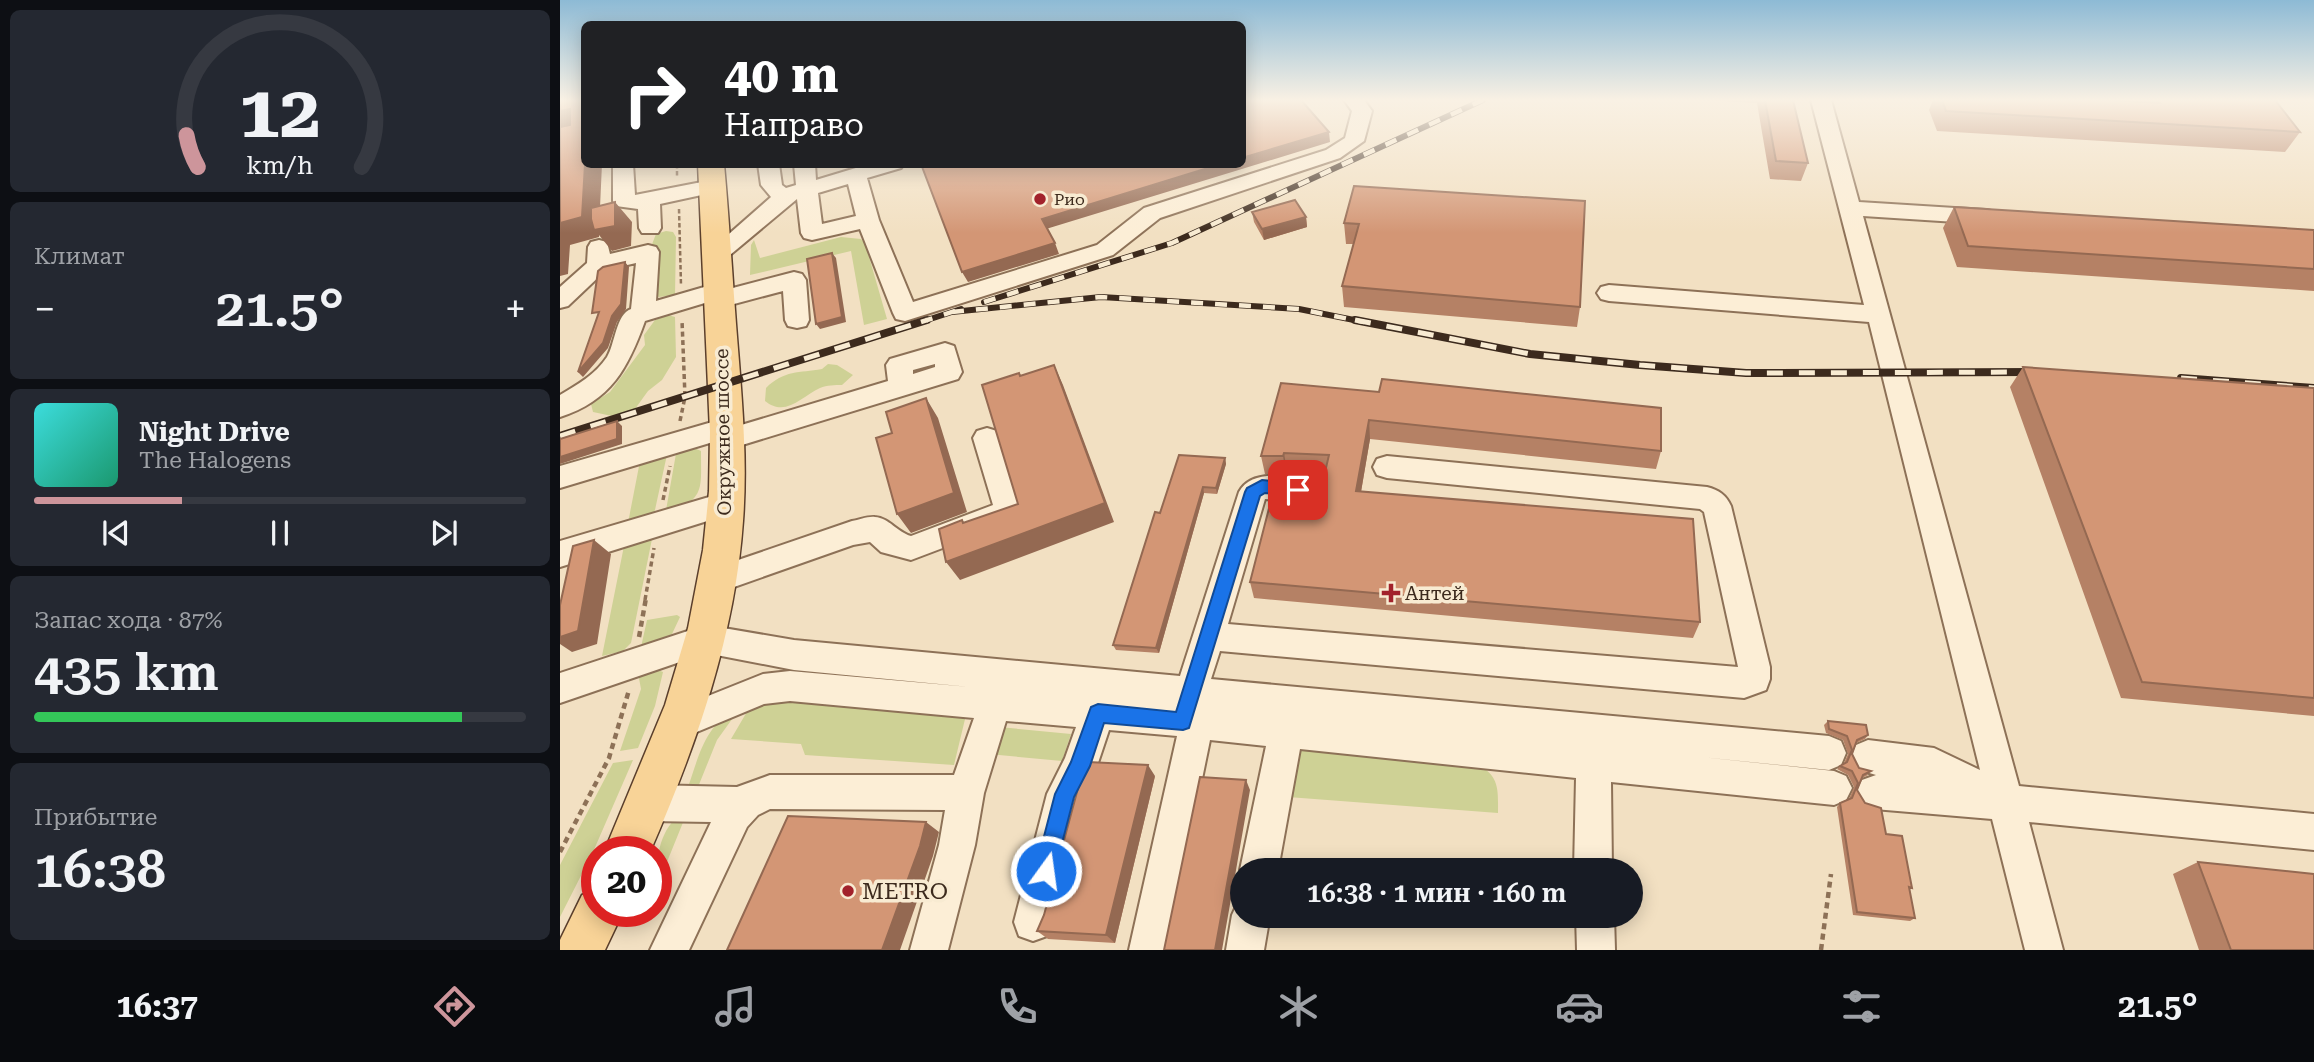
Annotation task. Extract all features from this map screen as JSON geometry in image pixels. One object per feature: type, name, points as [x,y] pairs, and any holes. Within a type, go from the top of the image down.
[{"type":"main road","name":"Окружное шоссе","points":[[634,836],[680,723],[706,639],[718,580],[726,504],[726,434],[711,175]]},
{"type":"main road","points":[[580,950],[592,927]]},
{"type":"lane","points":[[856,175],[868,220],[905,313],[1105,250],[1152,213],[1333,154],[1349,144]]},
{"type":"lane","points":[[1833,144],[2044,950]]},
{"type":"lane","points":[[622,168],[624,201],[649,199],[711,175]]},
{"type":"lane","points":[[769,168],[772,190],[776,194],[786,195]]},
{"type":"lane","points":[[806,171],[856,175],[880,168]]},
{"type":"lane","points":[[806,171],[812,233],[868,220]]},
{"type":"lane","points":[[716,255],[750,229],[786,195],[806,171]]},
{"type":"lane","points":[[649,199],[650,228]]},
{"type":"lane","points":[[1850,208],[2014,219]]},
{"type":"lane","points":[[560,300],[599,256],[648,252],[643,312]]},
{"type":"lane","points":[[560,407],[599,384],[619,359],[631,322],[643,312],[794,280],[797,320]]},
{"type":"lane","points":[[1609,293],[1879,314]]},
{"type":"lane","points":[[560,477],[902,386]]},
{"type":"lane","points":[[718,580],[852,533],[875,529],[891,543],[911,548],[1009,511],[987,438]]},
{"type":"lane","points":[[1209,636],[1744,683],[1754,679],[1754,667],[1714,501],[1707,498],[1387,467]]},
{"type":"lane","points":[[1148,950],[1190,712],[1209,636],[1253,492],[1262,487],[1298,490]]},
{"type":"lane","points":[[560,554],[726,504]]},
{"type":"lane","points":[[560,688],[706,639],[794,655],[1190,712],[1286,732],[1834,788]]},
{"type":"lane","points":[[680,723],[763,689],[790,686],[1098,713],[1190,712],[1829,753]]},
{"type":"lane","points":[[929,950],[957,845],[966,793],[995,704]]},
{"type":"lane","points":[[1034,922],[1065,794],[1080,766],[1098,713]]},
{"type":"lane","points":[[1261,858],[1286,732]]},
{"type":"lane","points":[[1868,757],[1934,765],[2005,802]]},
{"type":"lane","points":[[1593,858],[1594,764]]},
{"type":"lane","points":[[669,950],[734,814],[753,797],[770,792],[966,793]]},
{"type":"lane","points":[[1874,792],[2314,832]]},
{"type":"lane","points":[[649,803],[741,805]]},
{"type":"lane","points":[[1245,950],[1249,928]]},
{"type":"lane","points":[[1595,928],[1596,950]]},
{"type":"path","points":[[1821,950],[1831,874]]},
{"type":"green space","points":[[673,232],[676,237],[675,295],[659,297],[648,291],[649,252],[656,234]]},
{"type":"green space","points":[[841,237],[861,239],[865,243],[887,319],[864,325],[851,251],[750,275],[751,245],[754,240],[760,258]]},
{"type":"green space","points":[[668,315],[675,317],[676,357],[662,380],[648,391],[635,409],[612,416],[593,412],[591,404],[610,392],[645,345],[644,335],[655,320]]},
{"type":"green space","points":[[828,364],[837,365],[853,375],[842,385],[820,388],[794,404],[780,407],[765,401],[766,388],[779,378],[792,373],[822,369]]},
{"type":"green space","points":[[690,446],[701,451],[698,492],[688,504],[665,516],[677,448]]},
{"type":"green space","points":[[668,450],[653,519],[627,528],[641,456]]},
{"type":"green space","points":[[653,534],[631,643],[623,651],[602,656],[624,546]]},
{"type":"green space","points":[[677,615],[680,617],[672,634],[641,647],[647,620]]},
{"type":"green space","points":[[653,668],[663,672],[655,706],[638,748],[620,751],[641,689],[638,673]]},
{"type":"green space","points":[[770,697],[966,715],[954,765],[805,755],[801,744],[731,739],[748,710]]},
{"type":"green space","points":[[735,715],[717,740],[698,787],[691,788],[689,784],[710,732],[725,718]]},
{"type":"green space","points":[[999,727],[1071,734],[1062,761],[988,754]]},
{"type":"green space","points":[[1298,748],[1478,765],[1494,779],[1498,813],[1288,797]]},
{"type":"green space","points":[[633,760],[600,836],[581,836],[581,876],[560,917],[560,865],[613,763]]},
{"type":"green space","points":[[675,819],[684,820],[672,850],[672,836],[663,836]]},
{"type":"building","points":[[560,144],[581,144],[581,168],[585,168],[582,217],[560,223]]},
{"type":"building","points":[[1246,144],[1288,144],[1246,157]]},
{"type":"building","points":[[1773,144],[1804,144],[1808,163],[1776,161]]},
{"type":"building","name":"Рио","points":[[923,168],[1208,168],[1042,219],[1055,243],[962,272]]},
{"type":"building","points":[[1354,186],[1585,201],[1580,307],[1342,286],[1359,224],[1344,223]]},
{"type":"building","points":[[1295,200],[1306,217],[1262,229],[1252,212]]},
{"type":"building","points":[[615,202],[615,226],[594,230],[591,208]]},
{"type":"building","points":[[1954,207],[2314,230],[2314,269],[1968,246]]},
{"type":"building","points":[[832,253],[842,317],[816,324],[807,259]]},
{"type":"building","points":[[625,262],[621,304],[612,316],[603,343],[578,372],[599,312],[592,313],[598,271],[603,267]]},
{"type":"building","points":[[1054,365],[1105,503],[946,562],[939,529],[1018,504],[982,385]]},
{"type":"building","points":[[2023,367],[2314,388],[2314,698],[2142,682]]},
{"type":"building","points":[[1382,379],[1661,408],[1661,451],[1369,420],[1356,491],[1693,519],[1700,622],[1250,582],[1275,485],[1321,489],[1329,455],[1284,453],[1283,456],[1261,456],[1281,383],[1379,392]]},
{"type":"building","points":[[926,398],[954,493],[897,514],[876,438],[892,433],[886,412]]},
{"type":"building","points":[[617,421],[617,439],[560,457],[560,439]]},
{"type":"building","points":[[1179,455],[1225,458],[1216,488],[1203,487],[1156,648],[1113,645],[1155,512],[1160,513]]},
{"type":"building","points":[[594,540],[578,631],[560,637],[560,605],[573,546]]},
{"type":"building","points":[[1828,721],[1866,725],[1868,735],[1857,740],[1852,754],[1859,768],[1871,771],[1863,775],[1857,790],[1865,803],[1881,808],[1886,834],[1902,836],[1915,918],[1857,912],[1840,803],[1852,798],[1858,783],[1852,771],[1840,766],[1847,762],[1852,750],[1847,736],[1829,729]]},
{"type":"building","points":[[1088,762],[1148,765],[1106,935],[1037,931],[1044,915],[1081,777]]},
{"type":"building","points":[[1200,777],[1246,780],[1215,950],[1164,950]]},
{"type":"building","name":"METRO","points":[[788,816],[926,822],[920,846],[882,950],[727,950]]},
{"type":"building","points":[[2198,862],[2314,874],[2314,950],[2231,950]]},
{"type":"railway","points":[[984,302],[1172,243],[1387,144]]},
{"type":"railway","points":[[952,312],[1101,297],[1299,309],[1364,322]]},
{"type":"railway","points":[[921,322],[961,309]]},
{"type":"railway","points":[[560,436],[927,320]]},
{"type":"railway","points":[[1355,320],[1530,354],[1640,365],[1746,373],[2041,372]]},
{"type":"railway","points":[[2181,378],[2314,388]]},
{"type":"place","name":"Рио","points":[[1040,199]]},
{"type":"place","name":"Антей","points":[[1391,593]]},
{"type":"place","name":"METRO","points":[[848,891]]},
{"type":"route","points":[[1046,871],[1065,794],[1080,766],[1098,713],[1183,721],[1253,492],[1262,487],[1298,490]]}]
